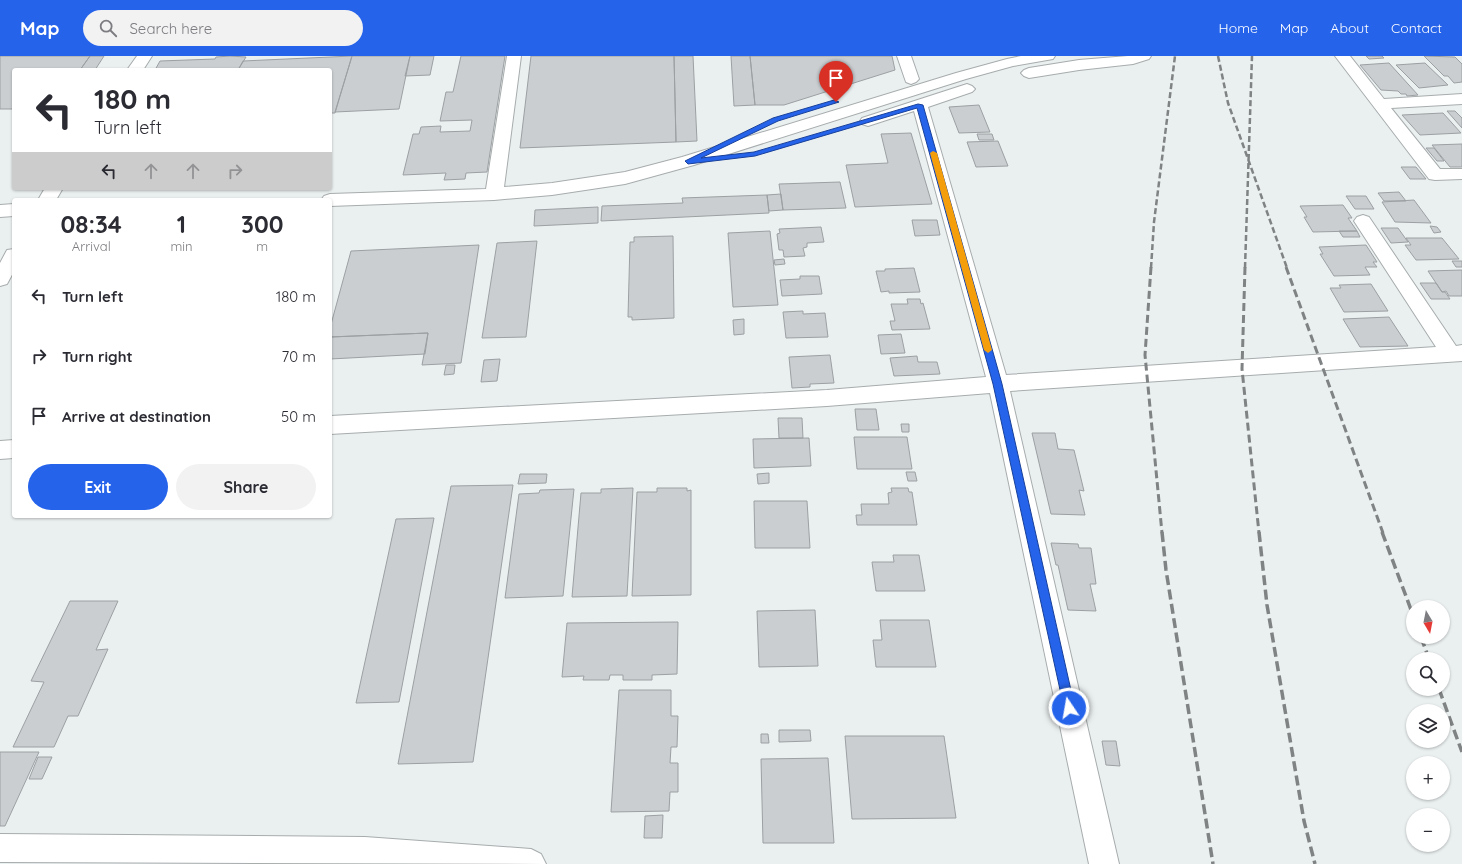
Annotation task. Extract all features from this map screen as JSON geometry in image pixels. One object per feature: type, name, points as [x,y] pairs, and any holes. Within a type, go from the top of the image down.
[{"type":"street","points":[[137,68],[145,56]]},
{"type":"street","points":[[494,194],[514,56]]},
{"type":"street","points":[[904,56],[911,79]]},
{"type":"street","points":[[688,161],[776,119],[960,63],[992,56]]},
{"type":"street","points":[[332,200],[494,194],[552,189],[625,178],[688,161],[961,76],[1012,62],[1048,56]]},
{"type":"street","points":[[688,161],[755,154],[969,89],[1046,69],[1133,60],[1144,56]]},
{"type":"street","points":[[1342,56],[1434,175],[1462,174]]},
{"type":"street","points":[[1380,104],[1462,99]]},
{"type":"street","points":[[920,105],[998,384],[1104,864]]},
{"type":"street","points":[[0,211],[12,210]]},
{"type":"street","points":[[1363,221],[1457,354]]},
{"type":"street","points":[[0,279],[12,258]]},
{"type":"street","points":[[332,425],[827,398],[998,384],[1457,354]]},
{"type":"street","points":[[0,450],[12,449]]},
{"type":"street","points":[[0,848],[365,851],[530,864]]},
{"type":"building","points":[[0,56],[90,56],[81,68],[12,68],[12,109],[0,109]]},
{"type":"building","points":[[90,56],[104,56],[96,68],[81,68]]},
{"type":"building","points":[[352,56],[335,113],[332,113],[332,68],[239,68],[243,61]]},
{"type":"building","points":[[352,56],[410,56],[399,109],[335,112]]},
{"type":"building","points":[[410,56],[434,56],[430,75],[405,76]]},
{"type":"building","points":[[461,56],[505,56],[487,172],[466,173],[465,179],[444,180],[446,173],[403,175],[413,134],[419,134],[421,127],[441,126],[440,132],[470,131],[472,120],[440,121],[446,92],[453,92]]},
{"type":"building","points":[[531,56],[674,56],[676,142],[520,148]]},
{"type":"building","points":[[674,56],[693,56],[697,141],[676,142]]},
{"type":"building","points":[[731,56],[750,56],[755,105],[734,106]]},
{"type":"building","points":[[750,56],[892,56],[895,70],[784,105],[755,105]]},
{"type":"building","points":[[1366,56],[1382,56],[1384,58],[1369,59]]},
{"type":"building","points":[[1424,56],[1455,57],[1462,64],[1462,82],[1454,83],[1448,76],[1444,76]]},
{"type":"building","points":[[216,57],[246,57],[239,68],[156,68],[160,61],[215,59]]},
{"type":"building","points":[[1389,63],[1418,95],[1407,96],[1406,94],[1401,94],[1398,91],[1381,90],[1360,65]]},
{"type":"building","points":[[1425,63],[1448,85],[1419,88],[1396,65]]},
{"type":"building","points":[[979,105],[990,132],[959,133],[949,107]]},
{"type":"building","points":[[1447,111],[1455,111],[1462,118],[1462,128]]},
{"type":"building","points":[[1443,113],[1461,133],[1420,135],[1402,115]]},
{"type":"building","points":[[911,133],[932,204],[855,207],[846,165],[888,163],[881,134]]},
{"type":"building","points":[[977,134],[992,134],[994,140],[979,140]]},
{"type":"building","points":[[998,141],[1008,166],[976,167],[967,142]]},
{"type":"building","points":[[1462,144],[1462,167],[1450,167],[1432,145]]},
{"type":"building","points":[[1426,148],[1434,148],[1444,161],[1437,161]]},
{"type":"building","points":[[1401,167],[1416,167],[1426,179],[1410,179]]},
{"type":"building","points":[[840,182],[846,208],[783,210],[779,184]]},
{"type":"building","points":[[1399,192],[1406,201],[1384,201],[1378,193]]},
{"type":"building","points":[[781,194],[783,210],[769,211],[767,195]]},
{"type":"building","points":[[767,195],[769,213],[601,221],[602,206],[683,203],[682,198]]},
{"type":"building","points":[[1346,196],[1366,196],[1374,209],[1355,209]]},
{"type":"building","points":[[1414,200],[1431,223],[1395,222],[1382,202]]},
{"type":"building","points":[[1343,205],[1352,218],[1348,218],[1357,231],[1313,232],[1304,217],[1307,217],[1300,206]]},
{"type":"building","points":[[598,207],[598,223],[534,226],[535,210]]},
{"type":"building","points":[[912,220],[937,220],[940,235],[915,236]]},
{"type":"building","points":[[1430,226],[1437,227],[1441,232],[1434,233]]},
{"type":"building","points":[[821,227],[824,242],[807,243],[807,247],[803,248],[805,256],[784,257],[783,250],[779,250],[777,234],[780,233],[779,229]]},
{"type":"building","points":[[1381,228],[1398,228],[1408,242],[1391,243]]},
{"type":"building","points":[[770,231],[778,305],[733,307],[728,233]]},
{"type":"building","points":[[1339,231],[1357,231],[1360,237],[1343,237]]},
{"type":"building","points":[[673,236],[674,318],[632,320],[632,317],[628,317],[630,242],[634,242],[634,237]]},
{"type":"building","points":[[1406,238],[1442,238],[1459,259],[1416,260],[1405,245],[1411,245]]},
{"type":"building","points":[[537,241],[526,337],[482,338],[497,243]]},
{"type":"building","points":[[479,245],[461,363],[422,365],[428,333],[332,337],[332,321],[351,251]]},
{"type":"building","points":[[1366,245],[1377,262],[1373,262],[1377,267],[1365,267],[1370,275],[1334,276],[1320,254],[1323,254],[1319,247]]},
{"type":"building","points":[[784,259],[785,264],[775,265],[774,260]]},
{"type":"building","points":[[1452,261],[1462,261],[1462,267],[1456,267]]},
{"type":"building","points":[[914,268],[920,292],[881,292],[876,271],[885,271],[885,269]]},
{"type":"building","points":[[1462,270],[1462,296],[1449,296],[1446,291],[1442,292],[1428,271]]},
{"type":"building","points":[[800,276],[819,276],[822,294],[782,296],[780,280],[800,279]]},
{"type":"building","points":[[1420,283],[1436,283],[1442,292],[1445,292],[1450,299],[1431,299]]},
{"type":"building","points":[[1371,284],[1388,311],[1344,312],[1330,288],[1341,288],[1339,285]]},
{"type":"building","points":[[907,299],[920,299],[921,304],[923,303],[930,329],[892,330],[890,321],[895,321],[891,304],[908,304]]},
{"type":"building","points":[[803,311],[803,314],[825,313],[828,337],[786,338],[783,312]]},
{"type":"building","points":[[1389,317],[1408,346],[1360,347],[1343,319]]},
{"type":"building","points":[[744,319],[744,334],[734,335],[733,320]]},
{"type":"building","points":[[428,333],[425,354],[332,359],[332,337]]},
{"type":"building","points":[[901,334],[905,353],[881,354],[878,335]]},
{"type":"building","points":[[830,355],[834,383],[810,384],[810,387],[792,388],[789,357]]},
{"type":"building","points":[[917,356],[918,362],[937,362],[940,374],[894,376],[890,358]]},
{"type":"building","points":[[500,359],[497,381],[481,382],[484,360]]},
{"type":"building","points":[[446,365],[455,365],[454,374],[444,375]]},
{"type":"building","points":[[855,409],[876,409],[879,430],[857,430]]},
{"type":"building","points":[[778,418],[802,418],[803,438],[779,438]]},
{"type":"building","points":[[901,424],[909,424],[909,432],[902,432]]},
{"type":"building","points":[[1032,433],[1055,433],[1058,449],[1074,450],[1084,491],[1079,490],[1085,515],[1051,514]]},
{"type":"building","points":[[854,437],[907,437],[912,469],[857,469]]},
{"type":"building","points":[[809,438],[811,466],[754,468],[753,439]]},
{"type":"building","points":[[906,472],[915,472],[917,481],[908,481]]},
{"type":"building","points":[[769,473],[769,483],[758,484],[757,474]]},
{"type":"building","points":[[520,474],[547,474],[546,483],[518,484]]},
{"type":"building","points":[[513,485],[473,762],[398,764],[451,486]]},
{"type":"building","points":[[633,488],[627,596],[572,597],[581,493],[601,493],[601,489]]},
{"type":"building","points":[[657,488],[687,488],[687,491],[691,490],[691,595],[632,596],[637,492],[657,492]]},
{"type":"building","points":[[891,488],[908,488],[909,492],[912,492],[917,525],[857,525],[856,515],[862,515],[861,504],[889,504],[888,493],[892,492]]},
{"type":"building","points":[[574,489],[563,596],[505,598],[519,494],[539,493],[540,490]]},
{"type":"building","points":[[754,501],[807,501],[810,548],[755,548]]},
{"type":"building","points":[[434,518],[399,702],[356,703],[396,519]]},
{"type":"building","points":[[1051,543],[1078,544],[1079,548],[1091,548],[1096,584],[1090,584],[1096,611],[1068,610],[1058,565],[1056,565]]},
{"type":"building","points":[[893,555],[919,555],[925,591],[876,591],[872,562],[894,562]]},
{"type":"building","points":[[70,601],[118,601],[96,650],[108,649],[78,716],[68,716],[54,747],[13,747],[44,682],[31,681]]},
{"type":"building","points":[[815,610],[818,666],[759,667],[757,611]]},
{"type":"building","points":[[880,620],[929,620],[936,667],[876,667],[873,640],[882,640]]},
{"type":"building","points":[[678,622],[677,674],[652,675],[652,680],[623,680],[623,675],[610,675],[609,680],[583,680],[584,676],[562,677],[567,623]]},
{"type":"building","points":[[619,690],[671,690],[671,716],[678,716],[677,747],[671,747],[670,763],[678,763],[678,792],[670,792],[669,811],[611,812]]},
{"type":"building","points":[[779,730],[810,730],[811,741],[779,742]]},
{"type":"building","points":[[761,734],[768,734],[769,743],[761,743]]},
{"type":"building","points":[[845,736],[944,736],[956,818],[852,819]]},
{"type":"building","points":[[1102,741],[1116,741],[1120,766],[1106,765]]},
{"type":"building","points":[[0,752],[39,752],[5,826],[0,826]]},
{"type":"building","points":[[38,757],[52,757],[42,779],[29,779]]},
{"type":"building","points":[[828,758],[834,843],[763,843],[761,759]]},
{"type":"building","points":[[663,815],[662,838],[644,838],[645,816]]},
{"type":"railway","points":[[1151,268],[1154,222],[1175,56]]},
{"type":"railway","points":[[1218,56],[1228,103],[1249,160]]},
{"type":"railway","points":[[1249,160],[1252,56]]},
{"type":"railway","points":[[1245,268],[1249,160]]},
{"type":"railway","points":[[1249,160],[1287,268]]},
{"type":"railway","points":[[1151,267],[1145,355],[1162,533]]},
{"type":"railway","points":[[1245,267],[1242,369],[1259,533]]},
{"type":"railway","points":[[1286,267],[1383,533]]},
{"type":"railway","points":[[1162,532],[1166,570],[1213,864]]},
{"type":"railway","points":[[1259,532],[1267,605],[1304,821],[1315,864]]},
{"type":"railway","points":[[1382,532],[1407,600]]},
{"type":"railway","points":[[1424,644],[1426,652]]},
{"type":"railway","points":[[1442,696],[1462,752]]},
{"type":"slow traffic","points":[[933,153],[988,350]]},
{"type":"route","points":[[836,102],[776,119],[688,161],[755,154],[920,105],[998,384],[1069,708]]}]
